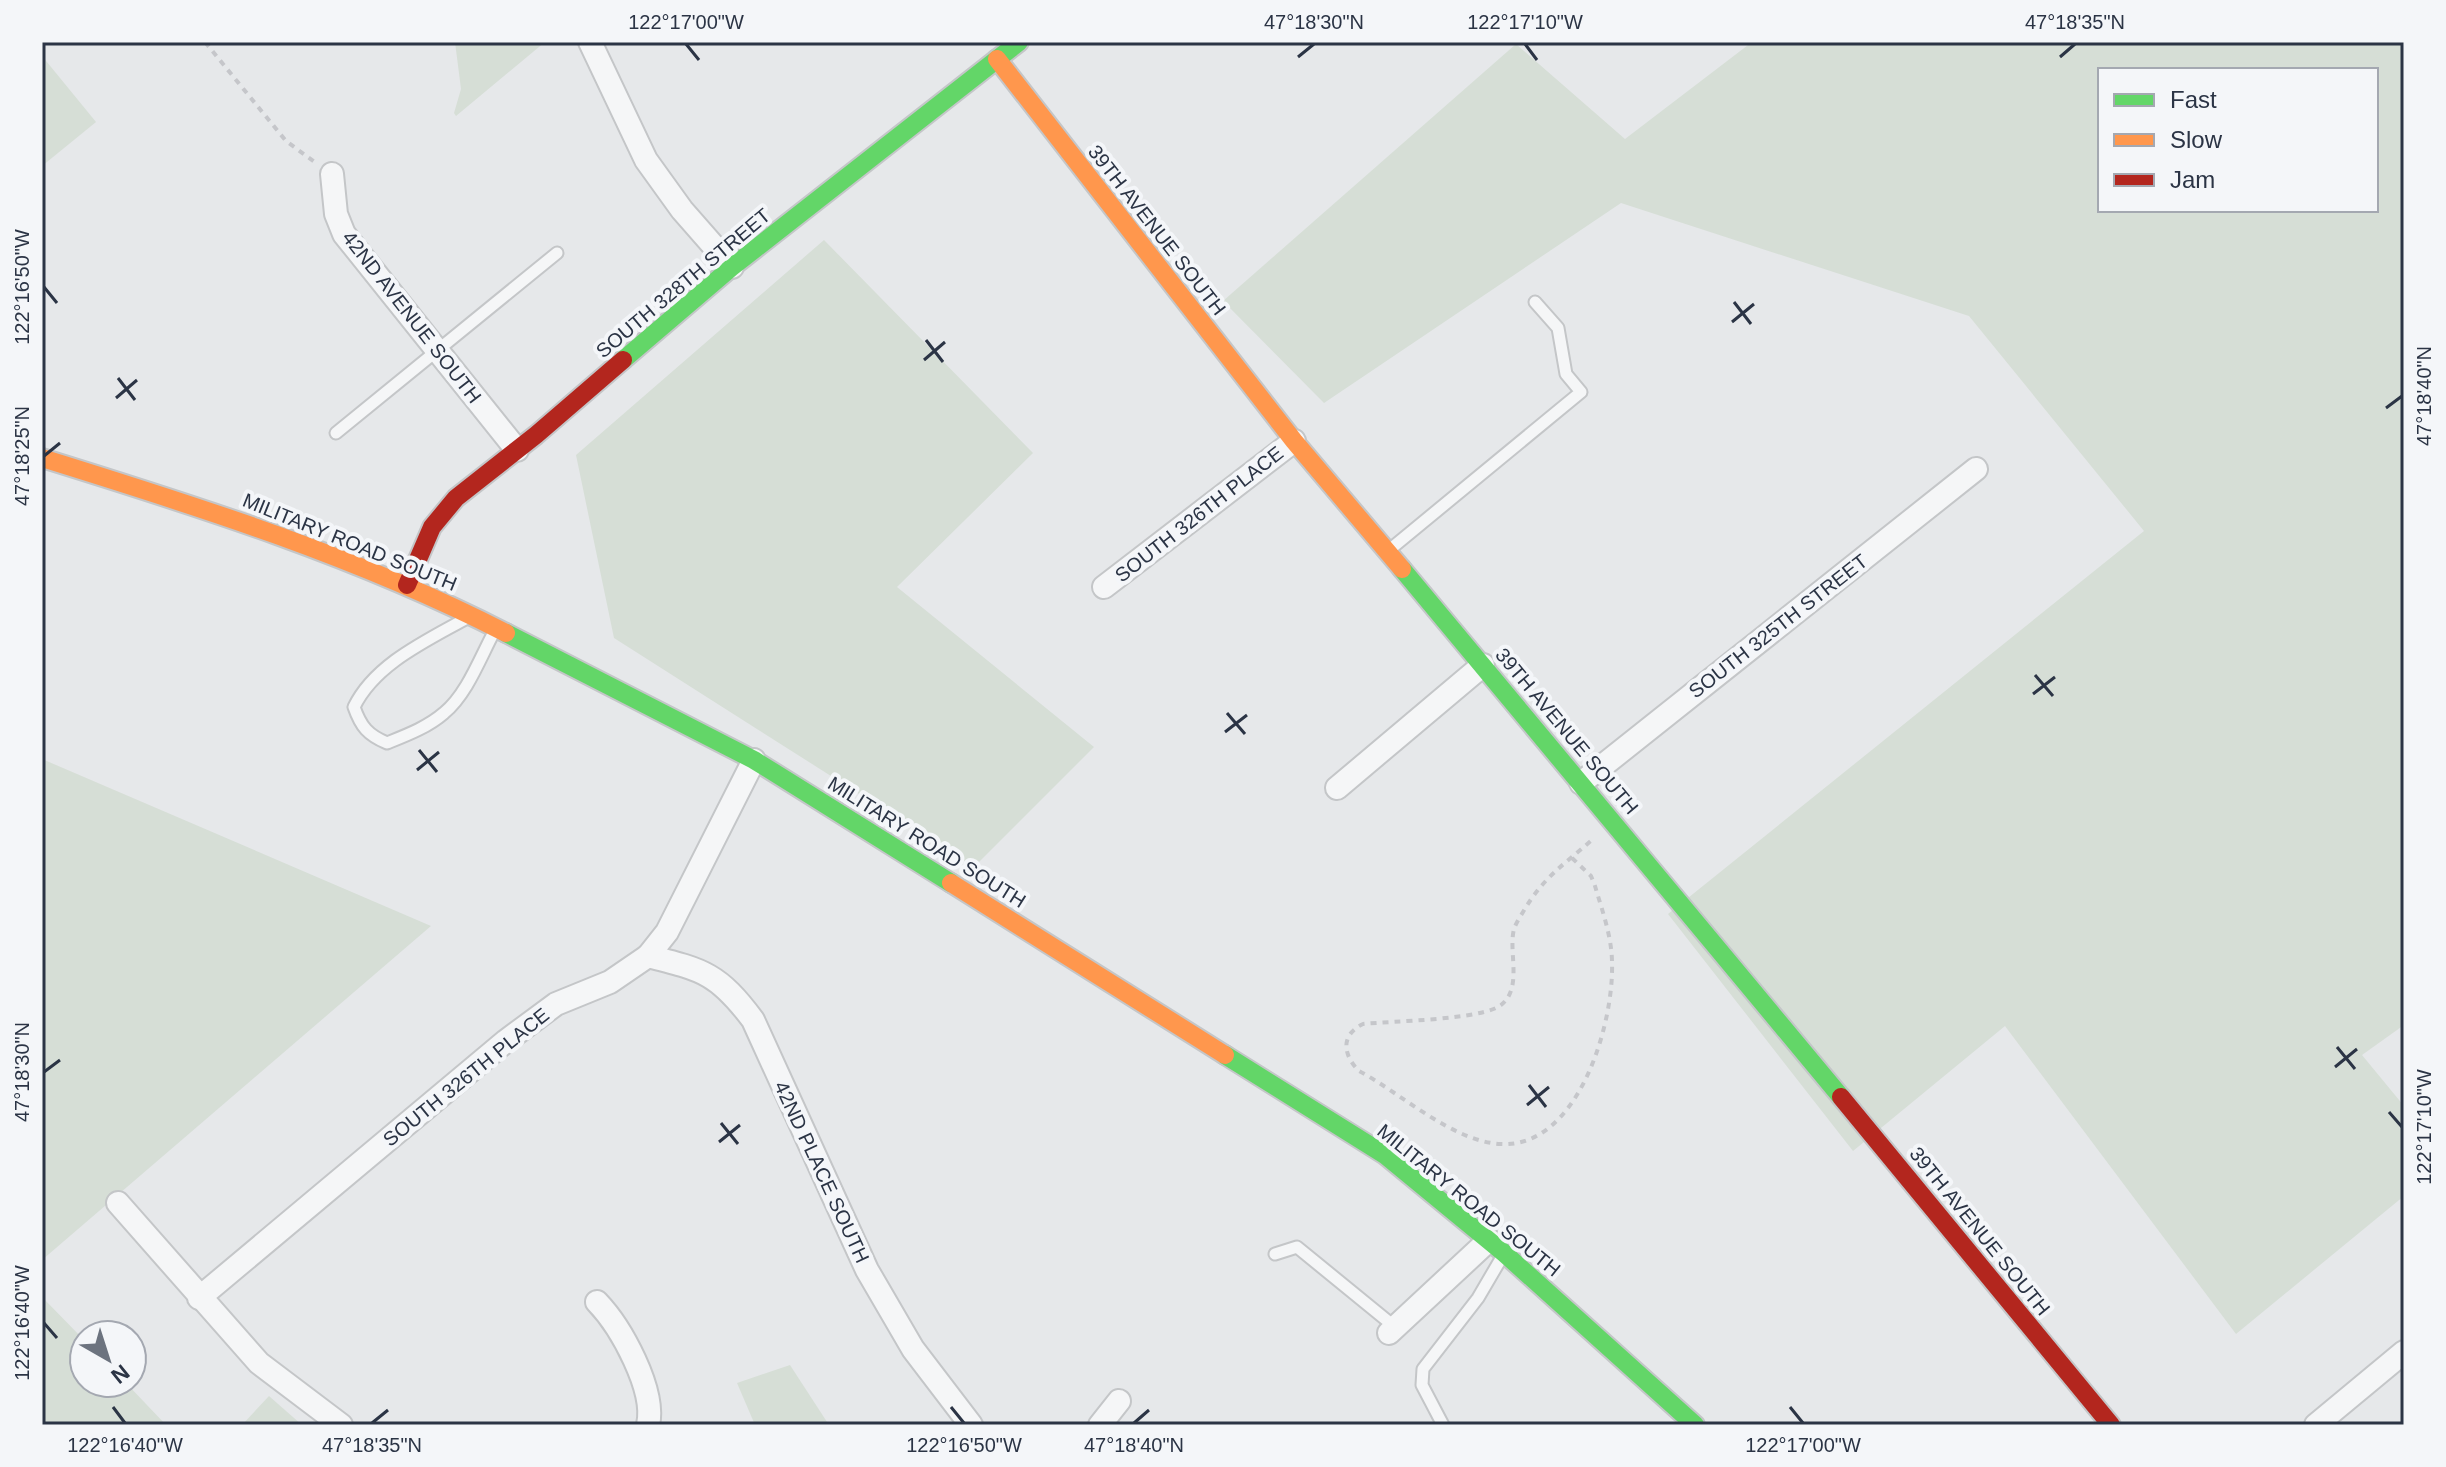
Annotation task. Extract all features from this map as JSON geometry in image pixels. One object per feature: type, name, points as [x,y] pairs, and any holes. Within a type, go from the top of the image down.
[{"type":"street","points":[[590,42],[646,160],[682,210],[732,267]]},
{"type":"street","name":"SOUTH 328TH STREET","points":[[407,585],[432,527],[456,498],[732,267],[1019,42]]},
{"type":"street","name":"39TH AVENUE SOUTH","points":[[997,59],[1294,441],[1614,821],[2111,1425]]},
{"type":"street","name":"42ND AVENUE SOUTH","points":[[332,174],[336,214],[344,234],[517,450]]},
{"type":"street","name":"SOUTH 326TH PLACE","points":[[1104,587],[1294,441]]},
{"type":"street","name":"MILITARY ROAD SOUTH","points":[[42,458],[208,509],[407,585],[754,760],[1385,1155],[1496,1247],[1695,1425]]},
{"type":"street","name":"SOUTH 325TH STREET","points":[[1581,783],[1976,469]]},
{"type":"street","points":[[1337,788],[1483,665]]},
{"type":"street","name":"SOUTH 326TH PLACE","points":[[199,1298],[506,1041],[556,1004],[610,982],[648,956],[667,932],[754,760]]},
{"type":"street","name":"42ND PLACE SOUTH","points":[[648,956],[686,966],[714,978],[731,991],[753,1020],[867,1270],[913,1349],[971,1425]]},
{"type":"street","points":[[118,1203],[259,1363],[341,1425]]},
{"type":"street","points":[[1392,1330],[1496,1247]]},
{"type":"street","points":[[597,1302],[612,1317],[646,1388],[651,1413],[648,1425]]},
{"type":"street","points":[[2316,1425],[2404,1352]]},
{"type":"street","points":[[1100,1425],[1119,1401]]},
{"type":"lane","points":[[336,433],[557,253]]},
{"type":"lane","points":[[1388,552],[1581,392],[1566,374],[1558,328],[1535,302]]},
{"type":"lane","points":[[471,615],[383,669],[363,689],[354,707],[361,726],[372,737],[387,743],[445,713],[462,692],[496,628]]},
{"type":"lane","points":[[1275,1254],[1297,1247],[1392,1330]]},
{"type":"lane","points":[[1443,1425],[1422,1385],[1423,1369],[1478,1298],[1496,1247]]},
{"type":"path","points":[[205,42],[286,141],[332,174]]},
{"type":"path","points":[[1572,858],[1591,876],[1595,886],[1612,964],[1607,1011],[1594,1060],[1580,1092],[1561,1118],[1548,1128],[1517,1142],[1487,1142],[1466,1136],[1443,1123],[1359,1071],[1349,1061],[1347,1037],[1353,1029],[1363,1024],[1488,1012],[1507,999],[1512,986],[1514,928],[1537,888],[1614,821]]},
{"type":"shaded area","points":[[455,42],[545,42],[456,116],[454,113],[461,89]]},
{"type":"shaded area","points":[[1752,42],[2404,42],[2404,1025],[2362,1055],[2404,1106],[2404,1196],[2236,1334],[2005,1026],[1853,1151],[1668,914],[2144,531],[1969,316],[1621,203],[1324,403],[1223,301],[1516,44],[1625,139]]},
{"type":"shaded area","points":[[42,56],[96,122],[42,166]]},
{"type":"shaded area","points":[[824,240],[1033,453],[897,587],[1094,747],[974,867],[614,638],[576,455]]},
{"type":"shaded area","points":[[42,759],[431,926],[42,1260]]},
{"type":"shaded area","points":[[42,1297],[68,1324],[68,1399],[141,1399],[166,1425],[42,1425]]},
{"type":"shaded area","points":[[790,1365],[829,1425],[755,1425],[737,1383]]},
{"type":"shaded area","points":[[269,1396],[302,1425],[242,1425]]},
{"type":"traffic: fast","points":[[623,360],[732,267],[1019,42]]},
{"type":"traffic: fast","points":[[1402,569],[1841,1097]]},
{"type":"traffic: fast","points":[[506,633],[754,760],[951,883]]},
{"type":"traffic: fast","points":[[1225,1055],[1385,1155],[1504,1253],[1695,1425]]},
{"type":"traffic: slow","points":[[997,59],[1294,441],[1402,569]]},
{"type":"traffic: slow","points":[[42,458],[278,535],[393,580],[506,633]]},
{"type":"traffic: slow","points":[[951,883],[1225,1055]]},
{"type":"traffic: jam","points":[[407,585],[432,527],[456,498],[623,360]]},
{"type":"traffic: jam","points":[[1841,1097],[2111,1425]]}]
